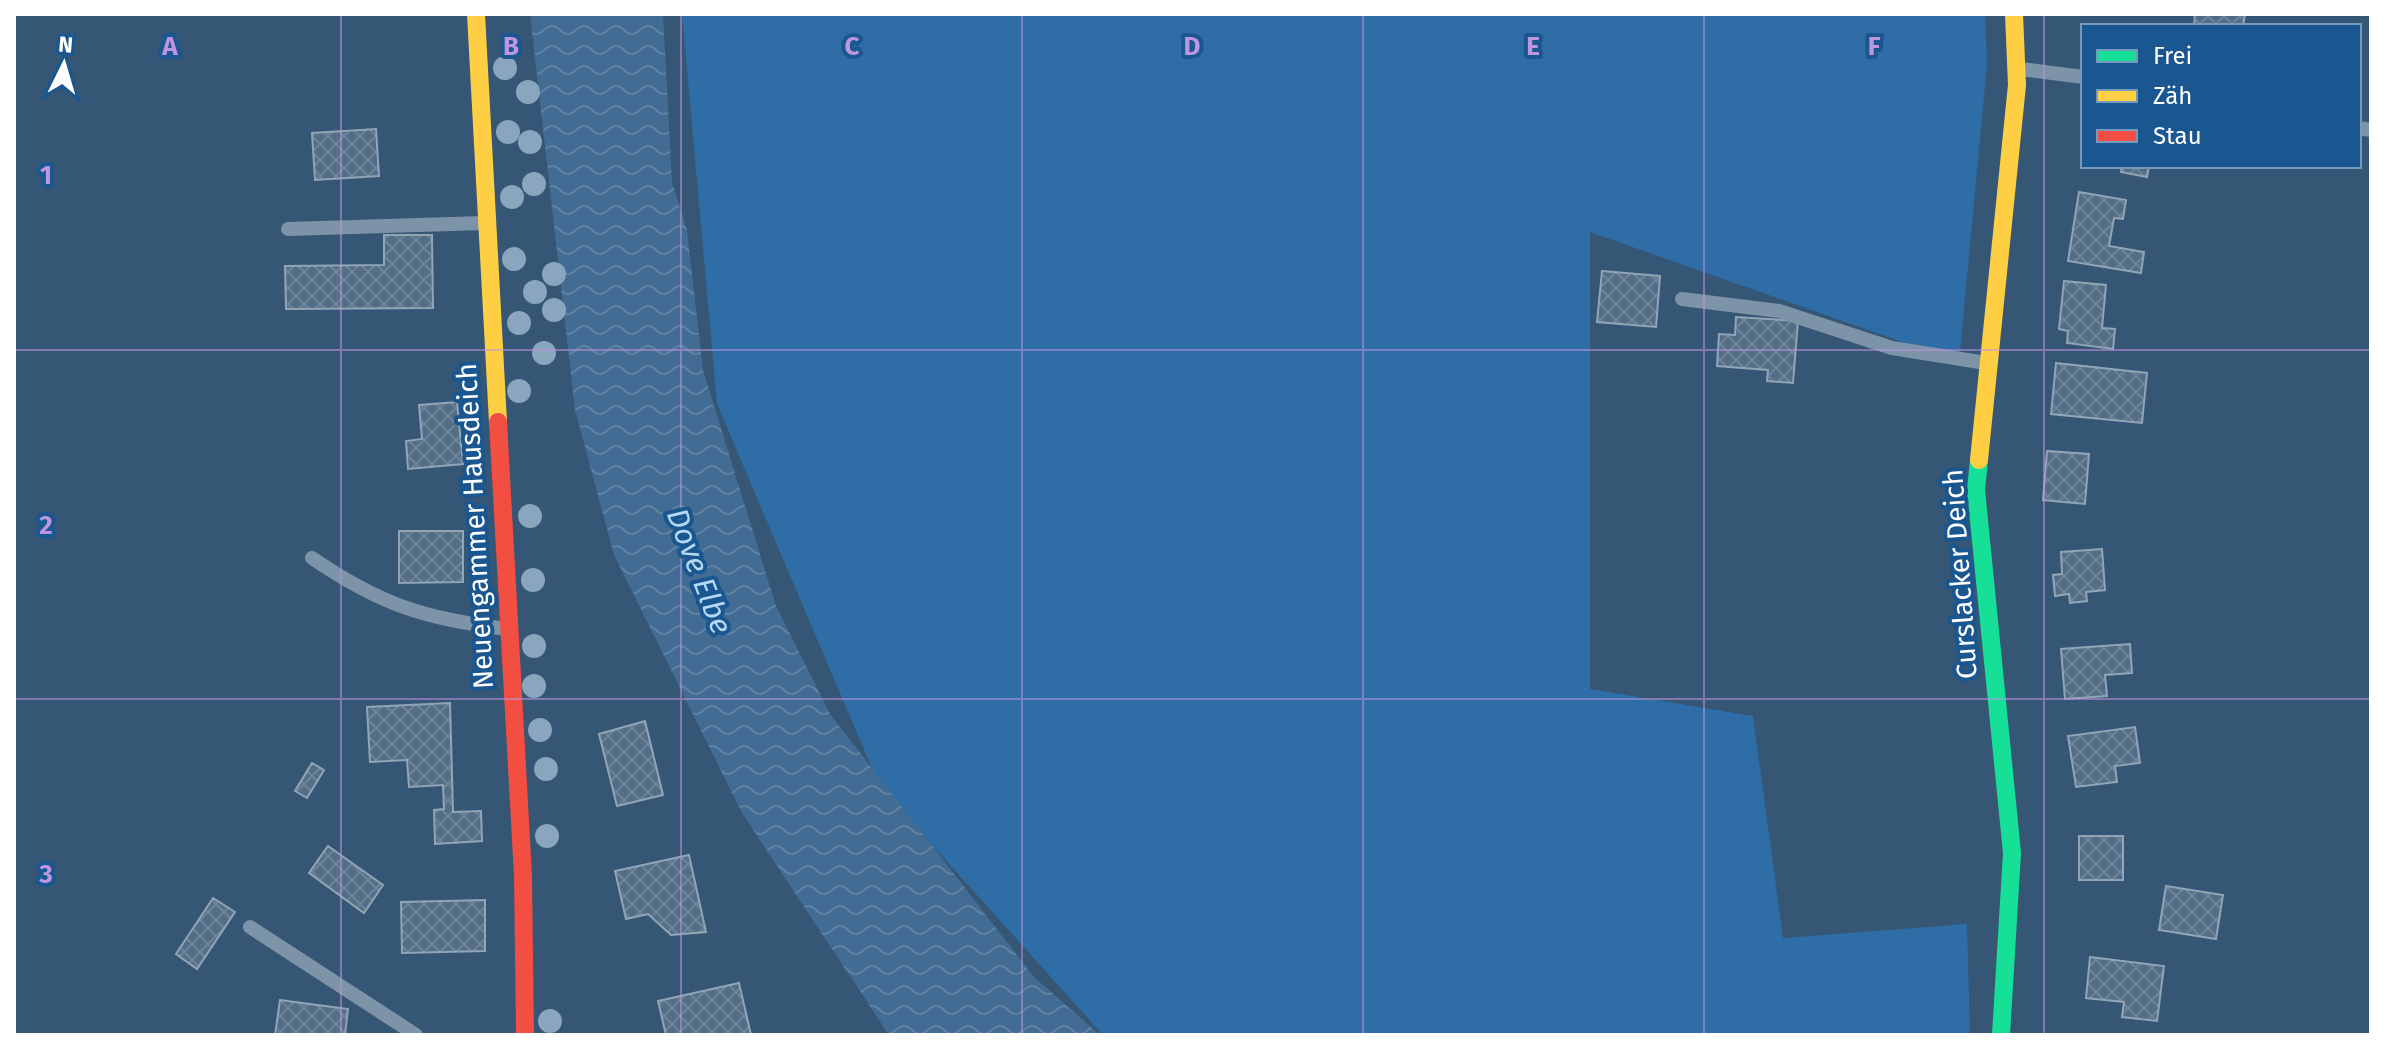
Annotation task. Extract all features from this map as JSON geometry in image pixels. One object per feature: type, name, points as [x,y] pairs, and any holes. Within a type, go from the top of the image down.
[{"type":"street","name":"Neuengammer Hausdeich","points":[[476,14],[523,876],[525,1035]]},
{"type":"street","name":"Curslacker Deich","points":[[2001,1035],[2012,853],[1976,490],[2016,68],[2014,14]]},
{"type":"lane","points":[[2016,68],[2081,77]]},
{"type":"lane","points":[[288,229],[487,223]]},
{"type":"lane","points":[[1682,299],[1757,306],[1892,348],[1989,363]]},
{"type":"lane","points":[[312,558],[360,590],[399,608],[446,622],[508,629]]},
{"type":"lane","points":[[250,927],[416,1035]]},
{"type":"shaded area","points":[[682,14],[1985,14],[1987,64],[1959,362],[1590,232],[1590,689],[1753,716],[1783,938],[1967,924],[1970,1035],[1103,1035],[880,787],[717,404]]},
{"type":"water","name":"Dove Elbe","points":[[530,14],[663,14],[672,182],[687,230],[703,370],[776,606],[830,714],[1034,977],[1100,1035],[889,1035],[742,813],[614,555],[575,410]]},
{"type":"building","points":[[2195,14],[2245,14],[2243,24],[2194,24]]},
{"type":"building","points":[[376,129],[379,176],[315,180],[312,133]]},
{"type":"building","points":[[2122,168],[2149,168],[2147,177],[2121,172]]},
{"type":"building","points":[[2079,192],[2126,200],[2123,219],[2114,218],[2109,246],[2144,252],[2141,273],[2068,261]]},
{"type":"building","points":[[384,235],[432,235],[433,308],[286,309],[285,266],[384,265]]},
{"type":"building","points":[[1602,271],[1660,276],[1656,327],[1597,322]]},
{"type":"building","points":[[2064,281],[2106,285],[2102,328],[2115,329],[2113,349],[2067,343],[2068,331],[2059,329]]},
{"type":"building","points":[[1736,317],[1798,321],[1793,383],[1767,381],[1768,370],[1717,366],[1719,334],[1735,335]]},
{"type":"building","points":[[2056,363],[2147,373],[2142,423],[2051,414]]},
{"type":"building","points":[[457,402],[463,464],[408,469],[406,441],[422,439],[419,405]]},
{"type":"building","points":[[2047,451],[2089,454],[2085,504],[2043,500]]},
{"type":"building","points":[[399,531],[463,531],[463,582],[399,583]]},
{"type":"building","points":[[2102,549],[2105,590],[2086,592],[2087,601],[2070,603],[2069,594],[2055,596],[2053,575],[2062,574],[2061,552]]},
{"type":"building","points":[[2130,644],[2132,673],[2105,675],[2107,696],[2065,699],[2061,649]]},
{"type":"building","points":[[450,703],[453,812],[481,811],[482,841],[435,844],[434,810],[444,809],[443,785],[409,787],[407,760],[370,762],[367,707]]},
{"type":"building","points":[[645,721],[663,795],[617,806],[599,734]]},
{"type":"building","points":[[2135,727],[2140,763],[2115,766],[2117,782],[2076,787],[2068,736]]},
{"type":"building","points":[[312,763],[324,770],[307,798],[295,791]]},
{"type":"building","points":[[2079,836],[2123,836],[2123,880],[2079,880]]},
{"type":"building","points":[[328,846],[383,885],[364,913],[309,873]]},
{"type":"building","points":[[689,855],[706,932],[671,935],[648,914],[626,919],[615,871]]},
{"type":"building","points":[[2166,886],[2223,895],[2216,939],[2159,930]]},
{"type":"building","points":[[213,898],[235,912],[197,969],[176,954]]},
{"type":"building","points":[[485,900],[485,951],[402,953],[401,902]]},
{"type":"building","points":[[2090,957],[2164,966],[2157,1021],[2122,1017],[2124,1002],[2086,998]]},
{"type":"building","points":[[739,983],[751,1035],[666,1035],[658,1001]]},
{"type":"building","points":[[280,1000],[348,1009],[345,1035],[275,1035]]},
{"type":"traffic: fast","points":[[1979,460],[1976,490],[2012,853],[2001,1035]]},
{"type":"traffic: slow","points":[[476,14],[498,422]]},
{"type":"traffic: slow","points":[[1979,460],[2017,85],[2014,14]]},
{"type":"traffic: jam","points":[[498,422],[523,876],[525,1035]]}]
